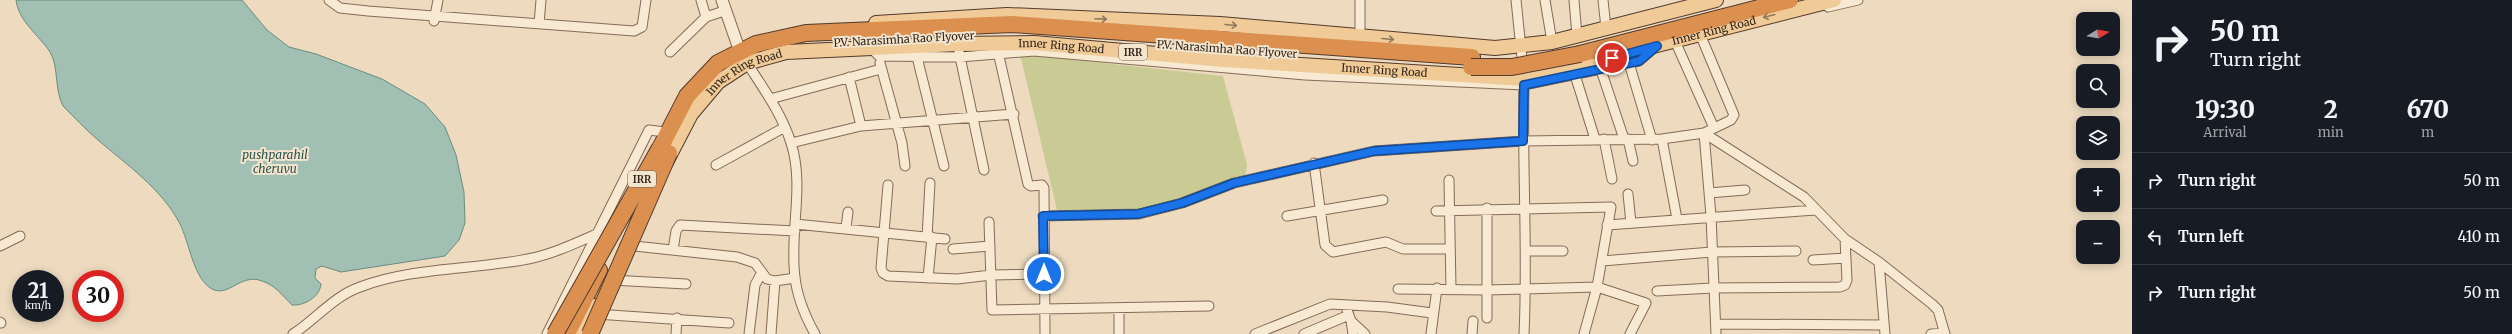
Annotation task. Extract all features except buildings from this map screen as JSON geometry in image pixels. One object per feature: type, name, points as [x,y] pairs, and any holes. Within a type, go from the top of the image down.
[{"type":"highway","name":"P.V. Narasimha Rao Flyover","points":[[580,334],[664,151],[687,96],[718,63],[756,44],[806,33],[1012,24],[1494,58],[1554,50],[1750,0]]},
{"type":"highway","name":"P.V. Narasimha Rao Flyover","points":[[566,334],[664,151],[695,102],[724,71],[759,53],[807,43],[972,35],[1032,35],[1492,68],[1556,60],[1788,6]]},
{"type":"highway","points":[[555,334],[664,151]]},
{"type":"highway","points":[[590,334],[664,151]]},
{"type":"main road","name":"Inner Ring Road","points":[[566,334],[680,101],[695,79],[716,60],[740,45],[783,32],[909,20],[1007,15],[1220,24],[1495,48],[1521,47],[1552,42],[1606,28],[1674,5],[1716,0]]},
{"type":"main road","name":"Inner Ring Road","points":[[580,334],[691,114],[718,82],[747,63],[786,52],[959,50],[1034,43],[1231,61],[1524,82],[1676,41],[1788,6],[1834,0]]},
{"type":"street","points":[[329,0],[340,8],[436,17],[634,31]]},
{"type":"street","points":[[400,19],[432,22],[436,17],[438,0]]},
{"type":"street","points":[[539,24],[541,0]]},
{"type":"street","points":[[604,35],[630,37],[634,31],[642,27],[646,0]]},
{"type":"street","points":[[701,0],[706,17]]},
{"type":"street","points":[[1360,0],[1360,36]]},
{"type":"street","points":[[1516,0],[1524,82],[1523,141],[1526,251],[1524,334]]},
{"type":"street","points":[[1545,0],[1552,42]]},
{"type":"street","points":[[1574,0],[1577,36]]},
{"type":"street","points":[[1603,0],[1606,28]]},
{"type":"street","points":[[1788,6],[1791,16],[1858,0]]},
{"type":"street","points":[[670,52],[706,17],[724,4],[740,45]]},
{"type":"street","points":[[1043,216],[1138,214],[1182,203],[1234,183],[1314,163],[1374,151],[1523,141],[1599,139],[1652,140],[1704,133],[1731,120],[1734,115],[1700,34]]},
{"type":"street","points":[[1676,41],[1714,128]]},
{"type":"street","points":[[905,166],[897,124],[875,52],[917,57],[959,50],[998,52],[1034,51],[1305,75],[1524,82],[1575,75],[1639,61],[1657,46]]},
{"type":"street","points":[[959,50],[975,119],[984,170]]},
{"type":"street","points":[[998,52],[1014,114],[1028,184],[1031,186],[1044,186],[1043,216],[1045,334]]},
{"type":"street","points":[[917,57],[944,166]]},
{"type":"street","points":[[747,63],[770,99],[792,143],[797,178],[795,278],[802,312],[815,334]]},
{"type":"street","points":[[1629,63],[1652,140]]},
{"type":"street","points":[[770,99],[881,69]]},
{"type":"street","points":[[1601,70],[1633,161]]},
{"type":"street","points":[[1575,75],[1612,179]]},
{"type":"street","points":[[849,77],[861,126]]},
{"type":"street","points":[[792,143],[861,126],[975,119],[1014,114]]},
{"type":"street","points":[[716,165],[784,127]]},
{"type":"street","points":[[547,334],[649,130],[665,132]]},
{"type":"street","points":[[1704,133],[1711,216],[1716,334]]},
{"type":"street","points":[[1704,133],[1804,197],[1815,210],[1845,239],[1880,262],[1938,310],[1945,333],[1931,334]]},
{"type":"street","points":[[1662,139],[1677,219]]},
{"type":"street","points":[[1314,163],[1325,245],[1333,252],[1386,242],[1403,249],[1449,249]]},
{"type":"street","points":[[1449,180],[1449,249],[1451,289]]},
{"type":"street","points":[[928,278],[930,184]]},
{"type":"street","points":[[888,185],[881,268],[883,273],[888,276],[957,279],[991,275],[1044,274]]},
{"type":"street","points":[[1709,193],[1745,190]]},
{"type":"street","points":[[1628,194],[1631,223]]},
{"type":"street","points":[[1287,216],[1383,200]]},
{"type":"street","points":[[1436,211],[1525,207],[1611,207],[1598,287],[1584,334]]},
{"type":"street","points":[[1487,208],[1487,318]]},
{"type":"street","points":[[1607,225],[1711,216],[1815,210]]},
{"type":"street","points":[[846,228],[848,212]]},
{"type":"street","points":[[989,222],[992,310],[1209,306]]},
{"type":"street","points":[[673,250],[676,231],[680,225],[846,228],[945,239]]},
{"type":"street","points":[[293,334],[346,294],[359,287],[407,275],[528,259],[560,250],[599,232]]},
{"type":"street","points":[[0,246],[20,236]]},
{"type":"street","points":[[1657,291],[1713,288],[1840,287],[1845,285],[1847,280],[1845,239]]},
{"type":"street","points":[[625,245],[738,257],[755,263],[767,279],[775,281],[795,278]]},
{"type":"street","points":[[953,249],[990,246]]},
{"type":"street","points":[[1526,251],[1563,251]]},
{"type":"street","points":[[1602,260],[1712,252],[1796,252]]},
{"type":"street","points":[[1813,260],[1846,258]]},
{"type":"street","points":[[1716,324],[1885,330],[1880,262]]},
{"type":"street","points":[[749,334],[755,285],[762,272]]},
{"type":"street","points":[[607,280],[686,284]]},
{"type":"street","points":[[771,334],[775,281]]},
{"type":"street","points":[[1398,289],[1437,288],[1486,290],[1598,287],[1646,303],[1630,334]]},
{"type":"street","points":[[1430,334],[1437,288]]},
{"type":"street","points":[[1255,334],[1271,331],[1317,307],[1330,304],[1344,304],[1432,314]]},
{"type":"street","points":[[1344,304],[1350,318],[1353,334]]},
{"type":"street","points":[[1119,308],[1119,334]]},
{"type":"street","points":[[590,314],[677,318],[729,323]]},
{"type":"street","points":[[676,334],[677,318]]},
{"type":"street","points":[[1304,334],[1350,318]]},
{"type":"street","points":[[1350,318],[1365,334]]},
{"type":"street","points":[[1472,334],[1473,321]]},
{"type":"green space","points":[[1020,54],[1223,76],[1247,165],[1244,181],[1156,209],[1057,210]]},
{"type":"water","name":"pushparahil cheruvu","points":[[16,0],[242,0],[267,30],[289,47],[316,54],[382,79],[425,104],[445,127],[456,155],[464,192],[465,223],[459,240],[445,256],[341,272],[322,266],[316,269],[315,278],[321,284],[318,293],[311,300],[297,305],[292,305],[271,285],[254,279],[247,280],[222,291],[209,287],[199,275],[180,224],[164,200],[143,178],[93,136],[63,106],[58,92],[53,58],[21,15]]},
{"type":"route","points":[[1044,274],[1043,216],[1138,214],[1182,203],[1234,183],[1314,163],[1374,151],[1523,141],[1524,85],[1639,61],[1657,46],[1612,58]]}]
